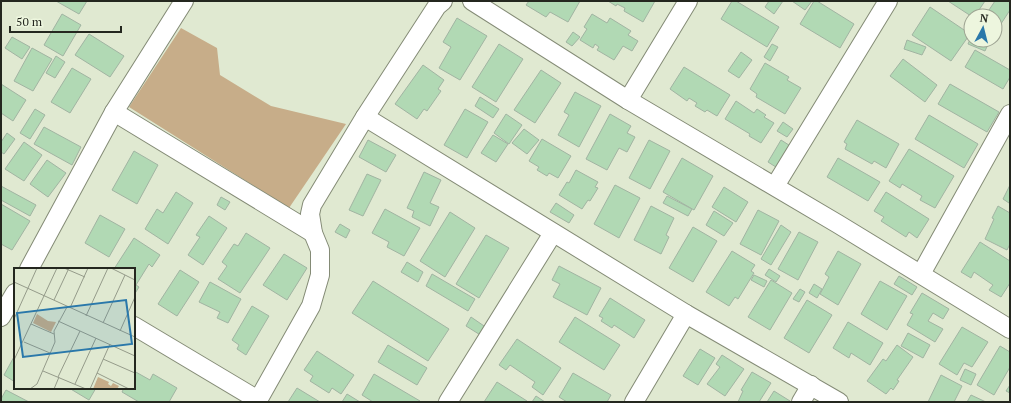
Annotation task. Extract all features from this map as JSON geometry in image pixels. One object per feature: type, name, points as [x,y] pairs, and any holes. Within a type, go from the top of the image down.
[{"type":"street","points":[[30,268],[114,112],[184,1]]},
{"type":"street","points":[[135,327],[257,401],[311,306],[320,275],[320,250],[313,233],[310,214],[312,205],[365,117],[438,6],[443,1]]},
{"type":"street","points":[[472,1],[491,6],[628,100],[775,186],[1010,329]]},
{"type":"street","points":[[628,100],[688,1]]},
{"type":"street","points":[[775,186],[888,1]]},
{"type":"street","points":[[114,112],[313,233]]},
{"type":"street","points":[[921,274],[1010,114]]},
{"type":"street","points":[[365,117],[686,314],[812,385],[839,402]]},
{"type":"street","points":[[448,402],[553,233]]},
{"type":"street","points":[[1,317],[14,295]]},
{"type":"street","points":[[634,402],[686,314]]},
{"type":"street","points":[[801,402],[812,385]]},
{"type":"shaded area","points":[[181,28],[217,48],[220,75],[271,106],[346,124],[289,208],[129,107]]},
{"type":"building","points":[[56,1],[87,1],[79,14]]},
{"type":"building","points":[[529,1],[580,1],[568,22],[550,12],[546,17],[526,5]]},
{"type":"building","points":[[608,1],[655,1],[643,22],[624,11],[625,8],[617,4],[616,6]]},
{"type":"building","points":[[732,1],[736,1],[779,27],[767,47],[721,19]]},
{"type":"building","points":[[769,1],[783,1],[774,14],[765,7]]},
{"type":"building","points":[[792,1],[812,1],[805,10]]},
{"type":"building","points":[[814,1],[817,1],[854,24],[840,48],[800,24]]},
{"type":"building","points":[[948,1],[985,1],[980,8],[963,8],[963,11]]},
{"type":"building","points":[[995,1],[1010,1],[1010,10],[1003,21],[1003,8],[990,8]]},
{"type":"building","points":[[930,7],[963,29],[963,44],[951,61],[912,35]]},
{"type":"building","points":[[62,14],[81,25],[63,56],[44,45]]},
{"type":"building","points":[[592,14],[607,23],[610,18],[631,31],[628,35],[638,41],[632,51],[623,46],[614,60],[597,50],[599,47],[595,44],[593,48],[580,40],[587,29],[584,27]]},
{"type":"building","points":[[457,18],[487,36],[460,80],[439,68],[451,47],[443,42]]},
{"type":"building","points":[[573,32],[580,37],[572,46],[566,42]]},
{"type":"building","points":[[89,34],[124,56],[110,77],[75,55]]},
{"type":"building","points":[[12,37],[30,47],[22,59],[5,48]]},
{"type":"building","points":[[907,40],[926,47],[922,55],[904,49]]},
{"type":"building","points":[[499,44],[523,59],[496,102],[472,87]]},
{"type":"building","points":[[772,44],[778,47],[770,61],[764,57]]},
{"type":"building","points":[[32,48],[52,59],[33,91],[14,81]]},
{"type":"building","points":[[978,48],[986,48],[985,51]]},
{"type":"building","points":[[975,50],[1010,70],[1010,77],[1003,89],[965,67]]},
{"type":"building","points":[[741,52],[752,60],[739,78],[728,71]]},
{"type":"building","points":[[56,56],[65,62],[55,78],[46,73]]},
{"type":"building","points":[[903,59],[937,85],[925,102],[890,76]]},
{"type":"building","points":[[765,63],[789,77],[787,80],[801,88],[785,114],[756,97],[757,94],[750,89]]},
{"type":"building","points":[[423,65],[444,80],[438,89],[441,91],[427,111],[424,109],[417,119],[395,104]]},
{"type":"building","points":[[684,67],[730,95],[717,116],[707,110],[705,112],[695,106],[697,103],[689,98],[687,101],[670,89]]},
{"type":"building","points":[[72,68],[91,79],[70,113],[51,102]]},
{"type":"building","points":[[541,70],[561,83],[535,123],[514,110]]},
{"type":"building","points":[[1,84],[26,100],[13,121],[1,113]]},
{"type":"building","points":[[950,84],[999,112],[987,132],[938,104]]},
{"type":"building","points":[[575,92],[601,106],[579,147],[558,135],[569,115],[564,112]]},
{"type":"building","points":[[480,97],[499,109],[493,118],[475,106]]},
{"type":"building","points":[[736,101],[754,113],[757,109],[766,115],[764,117],[774,123],[761,143],[749,136],[750,134],[725,119]]},
{"type":"building","points":[[35,109],[45,115],[30,139],[20,133]]},
{"type":"building","points":[[465,109],[488,122],[467,158],[444,145]]},
{"type":"building","points":[[506,114],[522,125],[509,144],[494,133]]},
{"type":"building","points":[[610,114],[631,126],[627,133],[635,137],[627,152],[619,148],[607,170],[586,159]]},
{"type":"building","points":[[929,115],[978,144],[964,168],[915,139]]},
{"type":"building","points":[[857,120],[899,144],[886,168],[874,161],[872,164],[845,149],[847,144],[844,142]]},
{"type":"building","points":[[783,122],[793,129],[787,137],[777,131]]},
{"type":"building","points":[[44,127],[81,147],[72,165],[34,144]]},
{"type":"building","points":[[524,129],[539,140],[527,154],[512,143]]},
{"type":"building","points":[[7,133],[15,139],[4,154],[1,152],[1,142]]},
{"type":"building","points":[[493,135],[508,144],[496,162],[481,153]]},
{"type":"building","points":[[542,139],[571,156],[558,178],[549,173],[547,176],[537,170],[539,167],[529,161]]},
{"type":"building","points":[[368,140],[396,155],[386,172],[359,157]]},
{"type":"building","points":[[649,140],[670,151],[650,189],[629,178]]},
{"type":"building","points":[[781,140],[792,147],[779,169],[768,162]]},
{"type":"building","points":[[24,142],[42,155],[24,181],[5,169]]},
{"type":"building","points":[[909,149],[954,176],[935,208],[920,200],[922,196],[902,184],[900,188],[889,181]]},
{"type":"building","points":[[134,151],[158,165],[137,204],[112,190]]},
{"type":"building","points":[[682,158],[713,176],[694,210],[663,192]]},
{"type":"building","points":[[838,158],[880,182],[868,201],[827,177]]},
{"type":"building","points":[[47,160],[66,173],[48,197],[30,184]]},
{"type":"building","points":[[576,170],[598,182],[595,187],[598,188],[590,201],[588,200],[582,209],[559,195],[567,182],[569,183]]},
{"type":"building","points":[[424,172],[441,180],[430,203],[439,207],[430,226],[412,217],[414,211],[407,208]]},
{"type":"building","points":[[367,174],[381,180],[363,216],[349,210]]},
{"type":"building","points":[[615,185],[640,198],[619,238],[594,224]]},
{"type":"building","points":[[1010,185],[1010,200],[1009,203],[1003,199]]},
{"type":"building","points":[[1,186],[36,205],[30,216],[1,200]]},
{"type":"building","points":[[724,187],[748,202],[736,222],[712,207]]},
{"type":"building","points":[[176,192],[193,203],[168,244],[145,229],[157,209],[163,213]]},
{"type":"building","points":[[886,192],[929,219],[917,238],[909,232],[906,237],[881,221],[884,217],[874,211]]},
{"type":"building","points":[[667,196],[692,209],[688,216],[663,203]]},
{"type":"building","points":[[221,197],[230,202],[225,210],[217,205]]},
{"type":"building","points":[[556,203],[574,215],[569,223],[550,212]]},
{"type":"building","points":[[1,204],[30,221],[12,250],[1,244]]},
{"type":"building","points":[[651,206],[674,218],[666,235],[669,237],[661,254],[634,240]]},
{"type":"building","points":[[998,206],[1010,213],[1010,244],[1007,250],[985,239]]},
{"type":"building","points":[[385,209],[420,228],[404,256],[387,247],[389,242],[372,233]]},
{"type":"building","points":[[758,210],[779,221],[761,255],[740,244]]},
{"type":"building","points":[[714,211],[733,223],[724,236],[706,225]]},
{"type":"building","points":[[450,212],[475,228],[445,277],[420,261]]},
{"type":"building","points":[[100,215],[125,229],[109,257],[85,243]]},
{"type":"building","points":[[209,216],[227,228],[203,265],[188,255],[200,237],[196,235]]},
{"type":"building","points":[[340,224],[350,230],[346,238],[335,232]]},
{"type":"building","points":[[781,225],[791,232],[771,265],[761,259]]},
{"type":"building","points":[[693,227],[717,241],[693,282],[669,268]]},
{"type":"building","points":[[799,232],[818,242],[798,280],[778,269]]},
{"type":"building","points":[[246,233],[270,248],[240,293],[218,279],[227,266],[222,262],[234,244],[238,246]]},
{"type":"building","points":[[486,235],[509,248],[479,298],[456,284]]},
{"type":"building","points":[[134,238],[160,255],[152,267],[149,264],[136,285],[139,287],[135,293],[135,268],[115,268]]},
{"type":"building","points":[[980,242],[1010,261],[1010,283],[1001,297],[989,290],[993,285],[974,272],[971,278],[961,272]]},
{"type":"building","points":[[732,251],[755,265],[751,271],[754,273],[738,299],[735,297],[729,306],[706,292]]},
{"type":"building","points":[[838,251],[861,264],[838,305],[820,294],[829,277],[825,274]]},
{"type":"building","points":[[284,254],[307,268],[287,300],[263,285]]},
{"type":"building","points":[[407,262],[423,272],[418,282],[401,272]]},
{"type":"building","points":[[559,266],[601,288],[587,315],[553,297],[560,284],[552,280]]},
{"type":"building","points":[[769,269],[780,276],[776,282],[765,275]]},
{"type":"building","points":[[180,270],[199,282],[177,316],[158,304]]},
{"type":"building","points":[[432,274],[475,299],[468,311],[426,286]]},
{"type":"building","points":[[754,275],[767,281],[764,287],[751,280]]},
{"type":"building","points":[[899,276],[917,287],[912,295],[894,284]]},
{"type":"building","points":[[771,280],[792,293],[770,330],[748,317]]},
{"type":"building","points":[[373,281],[449,329],[428,361],[352,313]]},
{"type":"building","points":[[880,281],[907,296],[887,330],[861,314]]},
{"type":"building","points":[[210,282],[241,299],[228,323],[217,318],[220,312],[199,302]]},
{"type":"building","points":[[814,284],[822,289],[817,298],[809,293]]},
{"type":"building","points":[[800,289],[805,292],[799,302],[793,299]]},
{"type":"building","points":[[922,293],[949,309],[943,319],[933,313],[928,321],[943,329],[935,342],[907,325],[913,314],[910,313]]},
{"type":"building","points":[[610,298],[645,320],[634,338],[614,325],[612,328],[601,321],[603,318],[599,316]]},
{"type":"building","points":[[807,300],[832,315],[809,353],[784,338]]},
{"type":"building","points":[[252,306],[269,316],[246,355],[237,349],[239,345],[232,340]]},
{"type":"building","points":[[471,317],[487,328],[482,336],[466,326]]},
{"type":"building","points":[[575,317],[620,345],[604,370],[559,342]]},
{"type":"building","points":[[848,322],[883,343],[870,365],[851,353],[849,358],[833,348]]},
{"type":"building","points":[[962,327],[988,342],[972,367],[964,363],[957,375],[939,364]]},
{"type":"building","points":[[908,333],[930,345],[923,358],[901,346]]},
{"type":"building","points":[[517,339],[561,368],[543,395],[532,387],[535,382],[510,365],[506,370],[499,365]]},
{"type":"building","points":[[388,345],[427,368],[417,385],[378,362]]},
{"type":"building","points":[[897,345],[913,357],[897,380],[899,381],[893,390],[891,388],[886,394],[867,381],[883,359],[886,361]]},
{"type":"building","points":[[1000,346],[1010,352],[1010,367],[994,395],[977,385]]},
{"type":"building","points":[[700,349],[715,358],[698,385],[683,376]]},
{"type":"building","points":[[317,351],[354,375],[341,394],[332,388],[329,393],[310,381],[313,376],[304,370]]},
{"type":"building","points":[[722,355],[744,369],[725,396],[707,384],[720,367],[716,364]]},
{"type":"building","points":[[14,357],[14,381],[4,375]]},
{"type":"building","points":[[965,369],[976,374],[971,385],[960,380]]},
{"type":"building","points":[[135,372],[150,380],[153,374],[177,388],[169,402],[139,402],[122,392],[124,389],[135,389]]},
{"type":"building","points":[[752,372],[771,383],[759,402],[738,402],[743,391],[741,390]]},
{"type":"building","points":[[573,373],[611,395],[607,402],[567,402],[559,397]]},
{"type":"building","points":[[374,374],[420,401],[373,402],[362,395]]},
{"type":"building","points":[[941,375],[962,386],[954,402],[928,402]]},
{"type":"building","points":[[497,382],[527,401],[484,402]]},
{"type":"building","points":[[1010,385],[1010,393],[1006,391]]},
{"type":"building","points":[[297,388],[320,402],[288,402]]},
{"type":"building","points":[[71,389],[95,389],[89,400]]},
{"type":"building","points":[[6,390],[29,402],[1,402]]},
{"type":"building","points":[[774,391],[790,401],[790,402],[767,402]]},
{"type":"building","points":[[347,394],[360,402],[342,402]]},
{"type":"building","points":[[971,395],[986,402],[967,402]]},
{"type":"building","points":[[536,396],[545,402],[532,402]]}]
